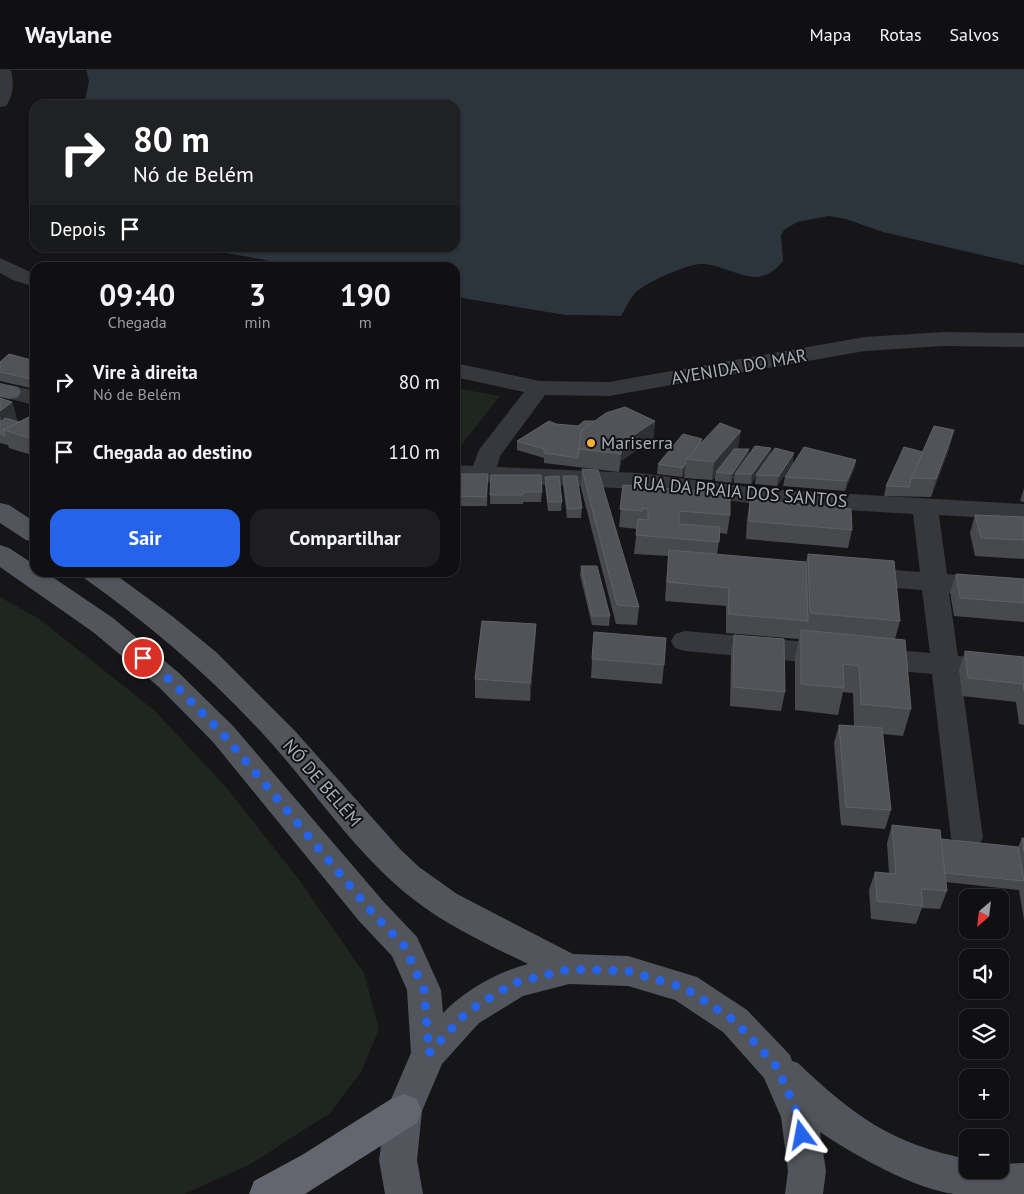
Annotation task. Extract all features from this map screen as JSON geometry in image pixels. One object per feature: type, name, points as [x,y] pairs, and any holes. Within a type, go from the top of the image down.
[{"type":"highway","points":[[268,1194],[315,1168],[404,1111]]},
{"type":"main road","points":[[0,511],[30,531]]},
{"type":"main road","points":[[0,554],[30,575]]},
{"type":"main road","points":[[33,577],[103,625],[170,680],[223,734],[371,911],[405,947],[424,990],[429,1053]]},
{"type":"main road","name":"NÓ DE BELÉM","points":[[100,577],[183,639],[267,718],[372,842],[410,878],[462,914],[569,969]]},
{"type":"main road","points":[[404,1194],[398,1160],[404,1111],[429,1053],[467,1012],[514,983],[569,969],[628,971],[685,988],[735,1021],[777,1067],[832,1119],[887,1152],[949,1174],[1007,1183],[1024,1182]]},
{"type":"main road","points":[[777,1067],[799,1117],[807,1171],[804,1194]]},
{"type":"street","points":[[0,102],[6,85],[3,70]]},
{"type":"street","points":[[0,264],[20,276],[30,279]]},
{"type":"street","name":"AVENIDA DO MAR","points":[[460,371],[539,388],[608,389],[865,344],[943,339],[1024,340]]},
{"type":"street","points":[[482,475],[488,455],[539,388]]},
{"type":"street","points":[[3,391],[30,397]]},
{"type":"street","name":"RUA DA PRAIA DOS SANTOS","points":[[460,473],[639,481],[764,497],[925,508],[1024,512]]},
{"type":"street","points":[[925,508],[967,838]]},
{"type":"street","points":[[836,575],[1024,590]]},
{"type":"street","points":[[685,641],[1024,672]]},
{"type":"shaded area","points":[[86,70],[1024,70],[1024,265],[883,232],[846,219],[829,216],[797,222],[784,230],[781,235],[783,261],[774,270],[765,275],[747,276],[706,264],[690,266],[659,278],[635,293],[621,316],[565,315],[460,298],[460,262],[274,262],[220,252],[460,252],[460,100],[85,100],[89,81]]},
{"type":"shaded area","points":[[460,389],[500,396],[460,447]]},
{"type":"shaded area","points":[[0,597],[38,618],[154,710],[226,787],[297,877],[364,973],[379,1029],[361,1072],[330,1113],[249,1165],[184,1194],[0,1194]]},
{"type":"pier","points":[[215,252],[274,262],[261,262]]},
{"type":"pier","points":[[460,298],[565,315],[624,316],[621,319],[565,318],[460,301]]},
{"type":"building","points":[[9,354],[30,360],[30,379],[0,372],[0,362]]},
{"type":"building","points":[[0,398],[12,402],[0,411]]},
{"type":"building","points":[[625,407],[655,421],[622,443],[621,454],[579,449],[581,431],[606,413]]},
{"type":"building","points":[[30,416],[30,438],[3,430]]},
{"type":"building","points":[[5,418],[19,422],[3,430],[5,436],[0,434],[0,421]]},
{"type":"building","points":[[549,421],[556,424],[578,426],[584,421],[595,421],[581,431],[578,458],[544,453],[544,449],[517,441]]},
{"type":"building","points":[[720,423],[741,431],[714,462],[686,459]]},
{"type":"building","points":[[934,426],[954,430],[936,479],[911,478]]},
{"type":"building","points":[[683,434],[702,439],[686,459],[683,468],[658,464]]},
{"type":"building","points":[[755,446],[771,448],[752,474],[735,474]]},
{"type":"building","points":[[804,447],[856,460],[847,481],[785,477]]},
{"type":"building","points":[[904,447],[923,452],[909,487],[886,486]]},
{"type":"building","points":[[775,448],[794,453],[779,476],[756,475]]},
{"type":"building","points":[[734,449],[749,449],[732,474],[716,472]]},
{"type":"building","points":[[582,469],[598,470],[639,607],[617,605]]},
{"type":"building","points":[[460,474],[488,474],[486,497],[460,496]]},
{"type":"building","points":[[491,475],[541,475],[542,492],[523,492],[523,495],[490,495]]},
{"type":"building","points":[[559,476],[562,502],[548,502],[545,477]]},
{"type":"building","points":[[563,476],[577,476],[582,508],[568,509]]},
{"type":"building","points":[[623,485],[730,494],[730,515],[679,511],[679,524],[720,527],[719,542],[636,535],[638,519],[648,520],[648,509],[642,508],[642,511],[620,509]]},
{"type":"building","points":[[750,500],[851,509],[852,530],[749,521]]},
{"type":"building","points":[[975,515],[1024,517],[1024,540],[981,538]]},
{"type":"building","points":[[669,550],[806,562],[808,621],[728,614],[729,588],[667,582]]},
{"type":"building","points":[[808,554],[894,561],[900,621],[810,613]]},
{"type":"building","points":[[581,566],[597,566],[610,616],[592,616]]},
{"type":"building","points":[[956,574],[1024,579],[1024,603],[960,598]]},
{"type":"building","points":[[482,621],[536,624],[530,683],[475,679]]},
{"type":"building","points":[[801,630],[905,640],[911,709],[861,704],[859,666],[843,664],[844,688],[801,684]]},
{"type":"building","points":[[594,632],[666,638],[664,665],[592,659]]},
{"type":"building","points":[[734,635],[784,639],[785,692],[733,687]]},
{"type":"building","points":[[965,651],[1024,657],[1024,691],[1023,684],[968,678]]},
{"type":"building","points":[[839,725],[882,728],[891,810],[846,807]]},
{"type":"building","points":[[892,825],[940,830],[947,891],[921,889],[923,906],[877,901],[875,872],[896,874]]},
{"type":"building","points":[[941,839],[1018,847],[1024,881],[945,873]]},
{"type":"place","name":"Mariserra","points":[[591,443]]},
{"type":"route","points":[[143,658],[170,680],[223,734],[371,911],[405,947],[424,990],[429,1053],[467,1012],[514,983],[569,969],[628,971],[685,988],[735,1021],[777,1067],[799,1117],[802,1135]]}]
